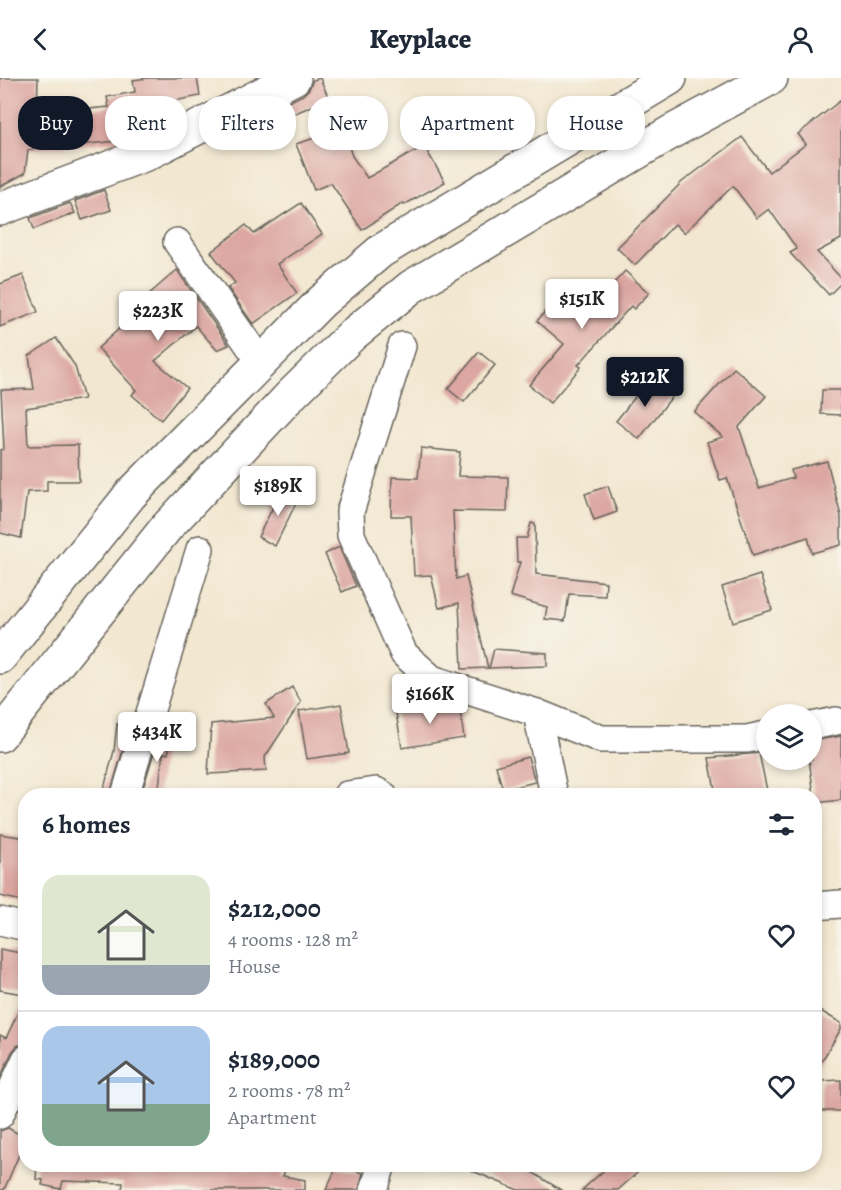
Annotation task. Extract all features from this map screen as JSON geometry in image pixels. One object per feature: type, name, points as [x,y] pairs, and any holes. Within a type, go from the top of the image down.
[{"type":"main road","points":[[0,209],[146,154],[294,78]]},
{"type":"main road","points":[[0,657],[131,494],[321,302],[381,251],[670,78]]},
{"type":"main road","points":[[0,735],[166,528],[290,396],[352,335],[411,287],[673,131],[771,78]]},
{"type":"street","points":[[177,242],[260,362]]},
{"type":"street","points":[[402,346],[350,512],[351,535],[404,654],[432,679],[537,713],[601,739],[756,737]]},
{"type":"street","points":[[127,788],[200,549]]},
{"type":"street","points":[[537,713],[553,788]]},
{"type":"street","points":[[822,905],[841,904]]},
{"type":"street","points":[[0,921],[18,925]]},
{"type":"street","points":[[0,1115],[18,1076]]},
{"type":"street","points":[[374,1190],[380,1172]]},
{"type":"building","points":[[0,78],[38,78],[38,96],[18,96],[18,150],[28,150],[25,173],[0,187]]},
{"type":"building","points":[[197,78],[199,96],[187,98],[187,96],[113,96],[135,92],[133,80]]},
{"type":"building","points":[[320,78],[328,96],[308,96],[308,108],[296,113],[296,98],[309,89],[313,80]]},
{"type":"building","points":[[841,100],[841,239],[817,252],[841,278],[841,283],[829,295],[790,253],[797,249],[769,209],[757,218],[733,186],[684,233],[675,224],[635,265],[617,248],[682,182],[742,137],[769,172],[806,144],[798,134]]},
{"type":"building","points":[[105,107],[105,142],[93,144],[93,109]]},
{"type":"building","points":[[308,140],[308,150],[350,150],[367,178],[417,150],[426,150],[445,182],[404,205],[403,203],[362,230],[331,183],[314,190],[296,144]]},
{"type":"building","points":[[104,190],[111,210],[82,220],[75,201]]},
{"type":"building","points":[[70,203],[75,213],[34,229],[30,218]]},
{"type":"building","points":[[301,203],[322,234],[277,264],[297,293],[253,324],[228,288],[235,283],[211,252],[246,225],[254,234]]},
{"type":"building","points":[[177,270],[229,345],[217,350],[196,326],[155,361],[187,388],[161,420],[132,395],[136,390],[98,348],[131,318],[127,313]]},
{"type":"building","points":[[625,271],[649,293],[634,309],[631,306],[578,365],[581,367],[550,403],[529,385],[564,344],[537,321],[568,285],[593,306]]},
{"type":"building","points":[[23,275],[38,312],[0,327],[0,284]]},
{"type":"building","points":[[56,338],[75,366],[84,399],[26,408],[28,446],[78,445],[79,481],[47,481],[47,491],[27,492],[21,538],[0,533],[0,450],[4,449],[1,390],[34,389],[29,356]]},
{"type":"building","points":[[479,352],[495,365],[464,402],[448,389]]},
{"type":"building","points":[[734,368],[766,396],[739,427],[759,488],[793,478],[791,470],[827,461],[841,516],[841,545],[812,553],[808,537],[753,555],[727,478],[720,480],[707,442],[723,437],[694,412]]},
{"type":"building","points":[[652,376],[674,394],[639,439],[616,421]]},
{"type":"building","points":[[822,390],[841,390],[841,415],[821,414]]},
{"type":"building","points":[[421,448],[460,452],[458,476],[508,477],[507,512],[453,511],[456,579],[466,576],[488,668],[462,669],[459,603],[439,608],[431,575],[414,576],[411,516],[391,516],[392,477],[418,478]]},
{"type":"building","points":[[608,486],[617,512],[594,520],[585,494]]},
{"type":"building","points":[[282,489],[299,497],[275,546],[258,537]]},
{"type":"building","points":[[531,523],[535,524],[536,574],[606,582],[605,596],[569,594],[565,621],[545,619],[547,607],[510,596],[520,562],[517,562],[516,538],[527,538]]},
{"type":"building","points":[[339,547],[356,586],[342,592],[325,554]]},
{"type":"building","points":[[760,575],[772,610],[733,622],[722,587]]},
{"type":"building","points":[[494,649],[547,653],[547,666],[489,668]]},
{"type":"building","points":[[292,687],[301,702],[265,757],[266,771],[208,774],[211,724],[274,718],[266,704]]},
{"type":"building","points":[[341,704],[349,753],[307,759],[299,711]]},
{"type":"building","points":[[459,704],[464,738],[402,748],[396,713]]},
{"type":"building","points":[[117,724],[130,726],[112,788],[104,788],[114,751]]},
{"type":"building","points":[[161,729],[174,731],[168,754],[163,753],[159,788],[143,788]]},
{"type":"building","points":[[841,736],[841,800],[822,802],[822,788],[813,788],[810,770],[822,770],[822,739]]},
{"type":"building","points":[[756,753],[756,770],[763,770],[766,788],[715,788],[709,758]]},
{"type":"building","points":[[528,757],[535,782],[502,788],[496,766]]},
{"type":"building","points":[[0,834],[18,837],[18,900],[0,896]]},
{"type":"building","points":[[0,949],[18,952],[18,993],[0,990]]},
{"type":"building","points":[[822,1012],[841,1023],[841,1029],[822,1061]]},
{"type":"building","points":[[18,1013],[18,1046],[12,1052],[0,1078],[0,1035],[6,1038]]},
{"type":"building","points":[[841,1080],[841,1111],[822,1111],[822,1081]]},
{"type":"building","points":[[8,1128],[18,1134],[18,1157],[4,1190],[0,1190],[0,1131]]},
{"type":"building","points":[[36,1172],[284,1172],[283,1176],[305,1180],[305,1190],[122,1190],[123,1183],[63,1181],[61,1189],[42,1185],[43,1180],[36,1179]]},
{"type":"building","points":[[334,1172],[363,1173],[359,1190],[326,1190]]},
{"type":"building","points":[[475,1172],[532,1172],[561,1190],[518,1190]]},
{"type":"building","points":[[602,1172],[638,1172],[618,1190],[582,1190]]}]
